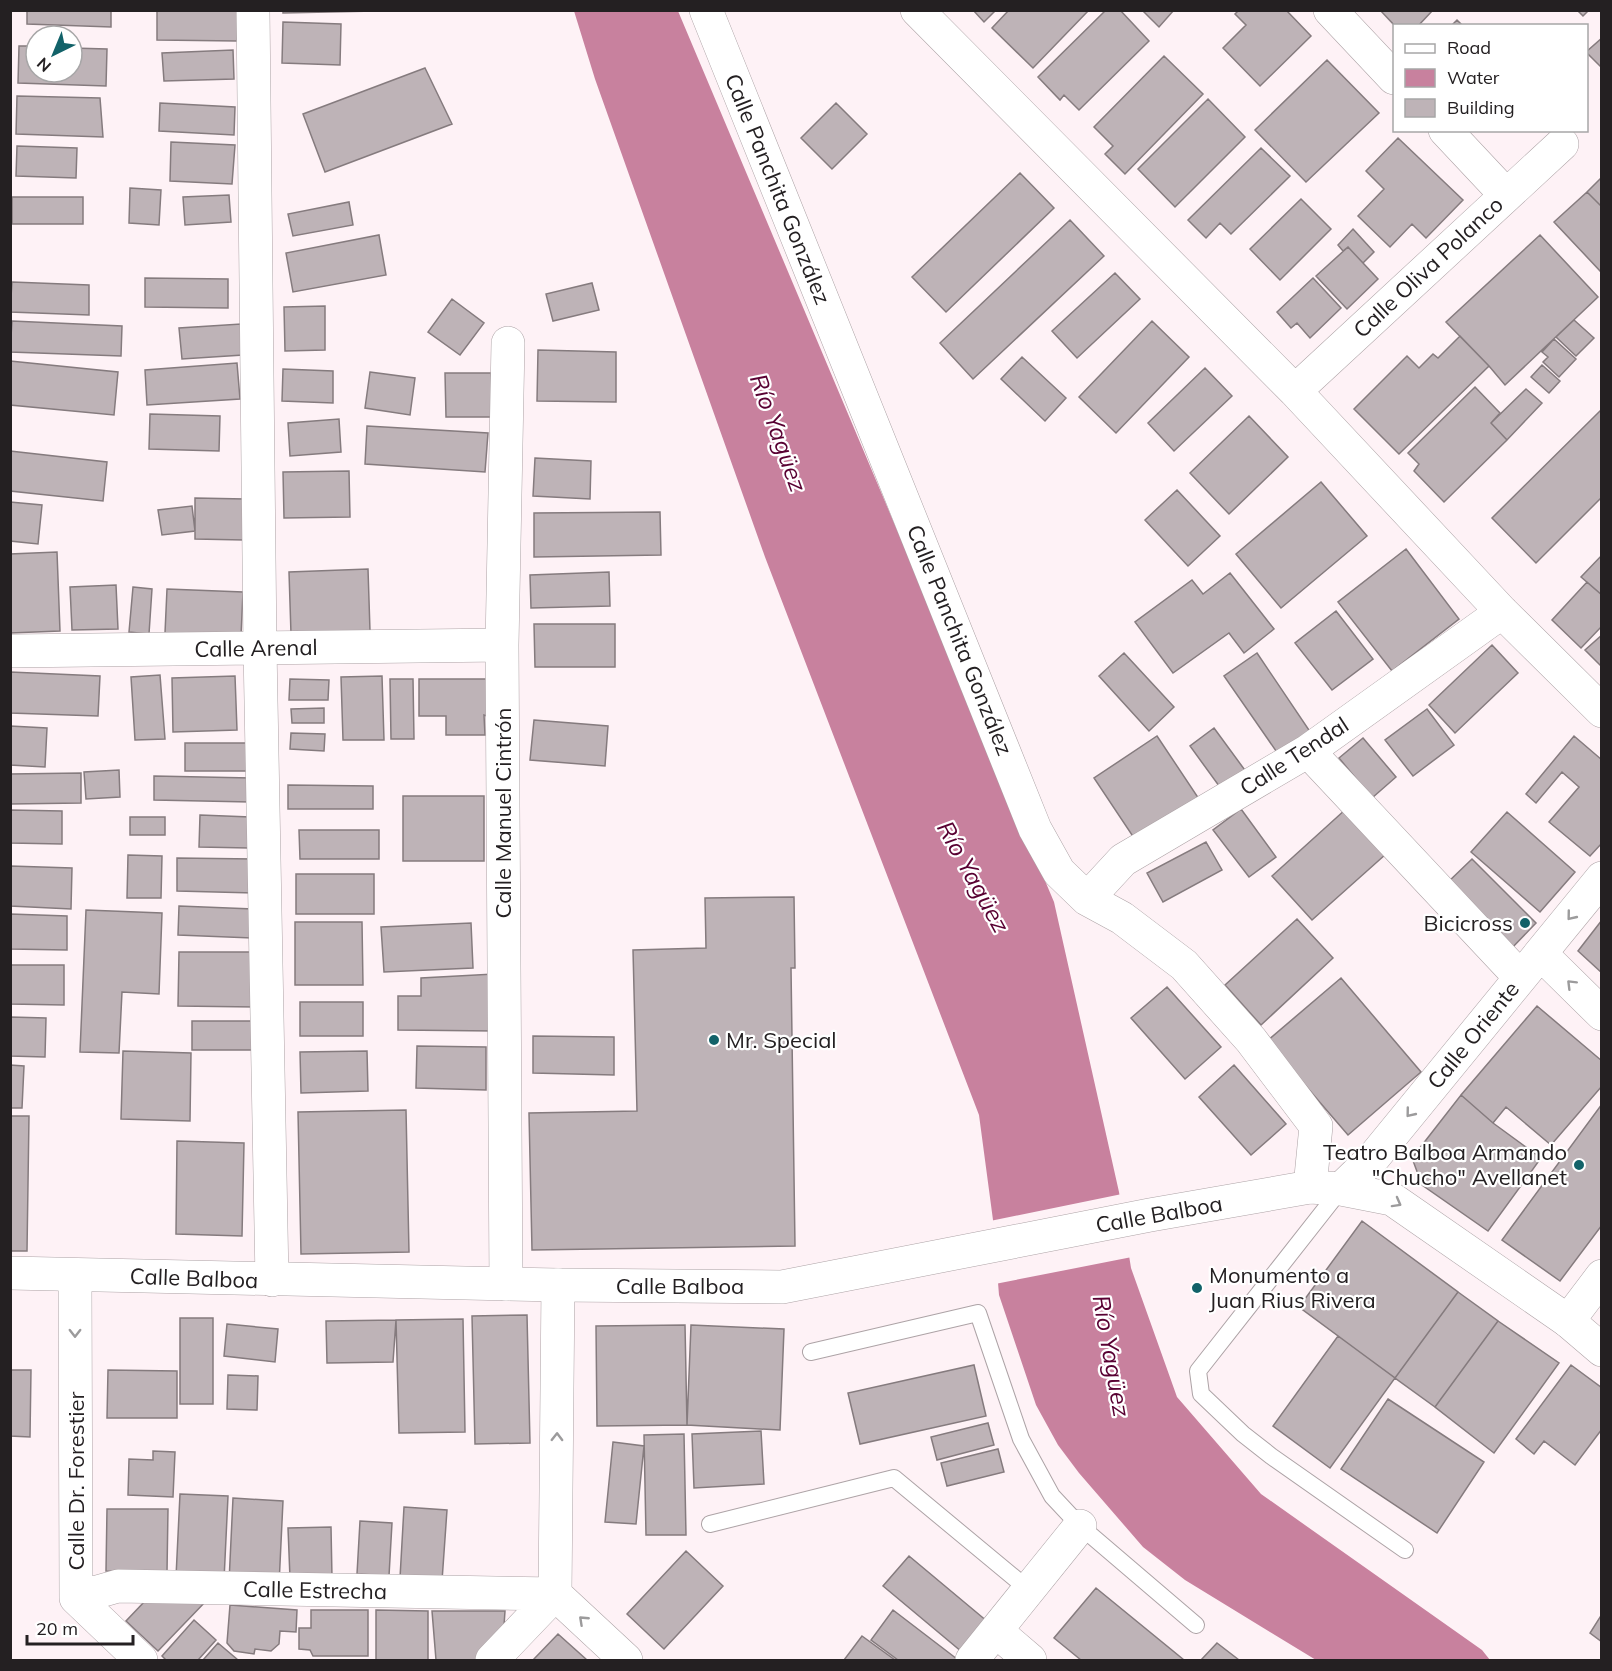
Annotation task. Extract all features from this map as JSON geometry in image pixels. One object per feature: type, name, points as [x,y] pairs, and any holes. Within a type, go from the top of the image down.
[{"type":"street","points":[[253,10],[260,648],[272,1280]]},
{"type":"street","name":"Calle Panchita González","points":[[706,10],[1035,829],[1059,872],[1087,899],[1122,918],[1184,965],[1251,1040],[1316,1125],[1325,1188]]},
{"type":"street","points":[[917,10],[1295,391],[1502,612],[1602,711]]},
{"type":"street","points":[[1330,10],[1393,76]]},
{"type":"street","points":[[1447,132],[1506,195]]},
{"type":"street","name":"Calle Oliva Polanco","points":[[1295,391],[1562,144]]},
{"type":"street","name":"Calle Manuel Cintrón","points":[[506,1284],[502,645],[508,343]]},
{"type":"street","name":"Calle Tendal","points":[[1087,899],[1123,860],[1308,751],[1502,612]]},
{"type":"street","name":"Calle Arenal","points":[[10,651],[502,645]]},
{"type":"street","points":[[1308,751],[1530,966],[1602,1014]]},
{"type":"street","name":"Calle Oriente","points":[[1325,1188],[1374,1157],[1602,878]]},
{"type":"street","points":[[1325,1188],[1392,1199],[1568,1321],[1602,1350]]},
{"type":"street","name":"Calle Balboa","points":[[10,1273],[272,1280],[782,1287],[890,1264],[1150,1215],[1325,1188]]},
{"type":"street","name":"Calle Dr. Forestier","points":[[75,1275],[76,1598],[141,1660]]},
{"type":"street","points":[[1568,1321],[1602,1276]]},
{"type":"street","points":[[492,1660],[555,1594],[558,1285]]},
{"type":"street","points":[[972,1660],[1080,1526]]},
{"type":"street","name":"Calle Estrecha","points":[[76,1598],[118,1586],[555,1594]]},
{"type":"street","points":[[555,1594],[626,1660]]},
{"type":"street","points":[[996,1631],[1030,1660]]},
{"type":"lane","points":[[1325,1188],[1198,1371],[1201,1394],[1243,1434],[1271,1456],[1405,1550]]},
{"type":"lane","points":[[810,1352],[978,1313],[1021,1439],[1053,1496],[1080,1526],[1196,1625]]},
{"type":"lane","points":[[710,1524],[894,1478],[1029,1590]]},
{"type":"water","name":"Río Yagüez","points":[[574,11],[678,11],[1054,902],[1119,1192],[1131,1268],[1177,1397],[1261,1494],[1482,1650],[1490,1660],[1316,1660],[1185,1580],[1143,1547],[1058,1445],[1036,1405],[999,1295],[993,1220],[979,1115],[765,557],[595,79]]},
{"type":"pier","points":[[1122,1194],[1132,1257],[995,1284],[990,1221]]},
{"type":"building","points":[[27,10],[111,10],[111,27],[84,26],[84,24],[27,24]]},
{"type":"building","points":[[157,10],[237,10],[237,41],[157,40]]},
{"type":"building","points":[[283,10],[375,10],[375,11],[283,13]]},
{"type":"building","points":[[973,10],[996,10],[984,22]]},
{"type":"building","points":[[1009,10],[1089,10],[1033,68],[992,28]]},
{"type":"building","points":[[1106,10],[1120,10],[1149,41],[1079,110],[1064,95],[1060,100],[1038,77]]},
{"type":"building","points":[[1142,10],[1174,10],[1159,27]]},
{"type":"building","points":[[1239,10],[1286,10],[1311,36],[1260,86],[1223,48],[1246,25],[1235,14]]},
{"type":"building","points":[[1380,10],[1433,10],[1420,24],[1393,24]]},
{"type":"building","points":[[1577,10],[1589,10],[1583,16]]},
{"type":"building","points":[[283,22],[341,24],[340,65],[282,63]]},
{"type":"building","points":[[1602,38],[1602,68],[1588,54],[1588,50]]},
{"type":"building","points":[[19,46],[24,46],[24,83],[18,83]]},
{"type":"building","points":[[84,48],[107,49],[106,86],[47,84],[84,84]]},
{"type":"building","points":[[233,50],[234,79],[164,81],[162,53]]},
{"type":"building","points":[[1164,56],[1203,94],[1125,174],[1105,154],[1113,146],[1094,127]]},
{"type":"building","points":[[1327,60],[1379,113],[1306,182],[1255,130]]},
{"type":"building","points":[[425,68],[452,124],[325,172],[303,114]]},
{"type":"building","points":[[17,96],[100,98],[103,137],[16,134]]},
{"type":"building","points":[[1208,99],[1245,137],[1175,207],[1138,169]]},
{"type":"building","points":[[160,103],[235,107],[234,135],[159,131]]},
{"type":"building","points":[[836,103],[867,134],[832,169],[801,138]]},
{"type":"building","points":[[1398,138],[1463,200],[1426,238],[1412,224],[1390,247],[1358,216],[1384,189],[1366,171]]},
{"type":"building","points":[[171,142],[235,145],[232,184],[170,181]]},
{"type":"building","points":[[17,146],[77,148],[76,178],[16,176]]},
{"type":"building","points":[[1261,148],[1290,176],[1231,234],[1220,223],[1206,238],[1188,220]]},
{"type":"building","points":[[1020,173],[1054,208],[946,312],[912,277]]},
{"type":"building","points":[[1602,177],[1602,207],[1587,192]]},
{"type":"building","points":[[130,188],[161,190],[159,225],[129,223]]},
{"type":"building","points":[[1587,192],[1602,207],[1602,273],[1554,222]]},
{"type":"building","points":[[229,195],[231,222],[185,225],[183,197]]},
{"type":"building","points":[[12,197],[83,197],[83,224],[12,224]]},
{"type":"building","points":[[1301,199],[1331,229],[1280,280],[1250,249]]},
{"type":"building","points":[[349,202],[353,225],[293,236],[288,214]]},
{"type":"building","points":[[1070,220],[1104,256],[973,379],[940,343]]},
{"type":"building","points":[[1353,229],[1374,252],[1363,263],[1348,247],[1343,251],[1338,245]]},
{"type":"building","points":[[379,235],[386,275],[293,292],[286,253]]},
{"type":"building","points":[[1540,235],[1598,297],[1505,385],[1446,322]]},
{"type":"building","points":[[1348,247],[1378,279],[1347,309],[1316,276]]},
{"type":"building","points":[[1115,273],[1140,299],[1077,358],[1052,331]]},
{"type":"building","points":[[145,278],[228,279],[228,308],[145,307]]},
{"type":"building","points":[[1313,278],[1341,308],[1310,338],[1297,323],[1291,328],[1277,312]]},
{"type":"building","points":[[12,282],[89,285],[89,315],[10,312]]},
{"type":"building","points":[[592,283],[599,310],[553,321],[546,294]]},
{"type":"building","points":[[452,299],[484,323],[460,355],[428,332]]},
{"type":"building","points":[[325,306],[325,350],[285,351],[284,307]]},
{"type":"building","points":[[1574,320],[1594,338],[1576,356],[1556,337]]},
{"type":"building","points":[[12,321],[122,326],[121,356],[10,352]]},
{"type":"building","points":[[1152,321],[1189,357],[1116,433],[1079,397]]},
{"type":"building","points":[[241,324],[243,355],[182,359],[179,328]]},
{"type":"building","points":[[1460,336],[1489,366],[1399,454],[1354,409],[1407,356],[1419,368],[1433,354],[1438,358]]},
{"type":"building","points":[[1554,339],[1576,359],[1559,377],[1543,362],[1548,357],[1542,352]]},
{"type":"building","points":[[538,350],[616,352],[616,402],[537,401]]},
{"type":"building","points":[[1022,357],[1066,398],[1045,421],[1001,379]]},
{"type":"building","points":[[10,361],[118,372],[114,415],[10,405]]},
{"type":"building","points":[[237,363],[240,399],[147,405],[145,370]]},
{"type":"building","points":[[1542,365],[1560,381],[1549,393],[1531,377]]},
{"type":"building","points":[[1205,368],[1232,396],[1174,451],[1148,423]]},
{"type":"building","points":[[283,369],[333,371],[333,403],[282,401]]},
{"type":"building","points":[[370,372],[415,378],[410,415],[365,408]]},
{"type":"building","points":[[445,373],[491,373],[492,417],[446,417]]},
{"type":"building","points":[[1475,387],[1500,413],[1491,423],[1507,440],[1444,502],[1414,471],[1419,464],[1408,453]]},
{"type":"building","points":[[1526,389],[1542,403],[1507,440],[1491,423]]},
{"type":"building","points":[[1602,409],[1602,497],[1536,563],[1492,518]]},
{"type":"building","points":[[150,414],[220,416],[219,451],[149,449]]},
{"type":"building","points":[[1249,416],[1288,457],[1229,514],[1190,473]]},
{"type":"building","points":[[339,419],[341,452],[290,456],[288,423]]},
{"type":"building","points":[[367,426],[488,433],[485,472],[365,464]]},
{"type":"building","points":[[10,451],[107,462],[103,501],[10,491]]},
{"type":"building","points":[[535,458],[591,461],[590,499],[533,496]]},
{"type":"building","points":[[349,471],[350,517],[284,518],[283,472]]},
{"type":"building","points":[[1321,482],[1367,536],[1281,608],[1236,554]]},
{"type":"building","points":[[1177,490],[1220,536],[1188,566],[1145,520]]},
{"type":"building","points":[[195,498],[245,499],[244,540],[195,539]]},
{"type":"building","points":[[10,502],[42,505],[38,544],[10,541]]},
{"type":"building","points":[[192,506],[195,531],[162,535],[158,510]]},
{"type":"building","points":[[660,512],[661,555],[534,557],[534,513]]},
{"type":"building","points":[[1406,549],[1459,619],[1392,671],[1338,602]]},
{"type":"building","points":[[57,552],[60,631],[10,633],[10,554]]},
{"type":"building","points":[[1602,555],[1602,595],[1581,577]]},
{"type":"building","points":[[368,569],[370,631],[291,634],[289,572]]},
{"type":"building","points":[[609,572],[610,606],[531,608],[530,575]]},
{"type":"building","points":[[1230,573],[1274,629],[1244,653],[1229,633],[1173,673],[1135,622],[1192,580],[1203,594]]},
{"type":"building","points":[[1587,582],[1602,595],[1602,626],[1581,648],[1552,620]]},
{"type":"building","points":[[116,585],[118,629],[72,630],[70,587]]},
{"type":"building","points":[[133,587],[152,589],[149,634],[129,632]]},
{"type":"building","points":[[167,589],[243,592],[241,636],[165,633]]},
{"type":"building","points":[[1336,611],[1373,659],[1332,690],[1295,643]]},
{"type":"building","points":[[534,624],[615,624],[615,667],[535,667]]},
{"type":"building","points":[[1602,635],[1602,667],[1585,650]]},
{"type":"building","points":[[1492,645],[1518,673],[1455,733],[1429,705]]},
{"type":"building","points":[[1124,653],[1174,707],[1149,731],[1099,676]]},
{"type":"building","points":[[1257,653],[1315,739],[1283,761],[1224,676]]},
{"type":"building","points":[[10,672],[100,676],[98,716],[10,713]]},
{"type":"building","points":[[160,675],[165,739],[135,740],[131,677]]},
{"type":"building","points":[[235,676],[237,730],[173,732],[172,678]]},
{"type":"building","points":[[382,676],[384,740],[343,740],[341,677]]},
{"type":"building","points":[[290,679],[329,680],[328,700],[289,700]]},
{"type":"building","points":[[390,679],[413,679],[414,739],[391,739]]},
{"type":"building","points":[[419,679],[487,679],[485,735],[446,735],[446,716],[419,716]]},
{"type":"building","points":[[324,708],[324,723],[292,723],[291,709]]},
{"type":"building","points":[[1427,709],[1454,745],[1413,776],[1385,740]]},
{"type":"building","points":[[534,720],[608,726],[605,766],[530,760]]},
{"type":"building","points":[[10,726],[47,728],[45,767],[10,765]]},
{"type":"building","points":[[1214,728],[1247,773],[1222,790],[1190,746]]},
{"type":"building","points":[[291,733],[325,734],[324,751],[290,749]]},
{"type":"building","points":[[1157,736],[1199,799],[1136,841],[1094,778]]},
{"type":"building","points":[[1574,736],[1602,760],[1602,843],[1590,856],[1549,822],[1579,787],[1562,772],[1536,803],[1526,794]]},
{"type":"building","points":[[1363,738],[1396,777],[1372,798],[1339,758]]},
{"type":"building","points":[[185,743],[248,743],[248,771],[185,771]]},
{"type":"building","points":[[119,770],[120,797],[86,799],[84,772]]},
{"type":"building","points":[[81,773],[81,803],[10,804],[10,774]]},
{"type":"building","points":[[154,776],[251,778],[250,802],[154,800]]},
{"type":"building","points":[[288,785],[373,786],[373,809],[288,809]]},
{"type":"building","points":[[403,796],[484,796],[484,861],[403,861]]},
{"type":"building","points":[[1241,809],[1276,857],[1249,877],[1213,830]]},
{"type":"building","points":[[1346,809],[1386,854],[1312,920],[1272,876]]},
{"type":"building","points":[[10,810],[62,811],[62,844],[10,843]]},
{"type":"building","points":[[1507,812],[1575,872],[1540,912],[1471,852]]},
{"type":"building","points":[[200,815],[250,817],[249,848],[199,847]]},
{"type":"building","points":[[130,817],[165,817],[165,835],[130,835]]},
{"type":"building","points":[[299,830],[379,830],[379,859],[300,859]]},
{"type":"building","points":[[1206,842],[1222,870],[1163,902],[1147,873]]},
{"type":"building","points":[[128,855],[162,856],[161,898],[127,898]]},
{"type":"building","points":[[177,858],[254,859],[254,893],[177,891]]},
{"type":"building","points":[[1472,859],[1536,923],[1510,950],[1445,885]]},
{"type":"building","points":[[10,866],[72,868],[71,909],[10,906]]},
{"type":"building","points":[[296,874],[374,874],[374,914],[296,914]]},
{"type":"building","name":"Mr. Special","points":[[794,897],[795,968],[791,968],[795,1246],[532,1250],[529,1113],[637,1111],[633,950],[706,948],[705,898]]},
{"type":"building","points":[[179,906],[253,909],[252,938],[178,935]]},
{"type":"building","points":[[86,910],[162,913],[159,994],[122,992],[119,1053],[80,1052]]},
{"type":"building","points":[[10,914],[67,916],[67,950],[10,949]]},
{"type":"building","points":[[1297,919],[1333,958],[1261,1025],[1225,985]]},
{"type":"building","points":[[1602,920],[1602,973],[1578,951]]},
{"type":"building","points":[[295,922],[362,922],[363,985],[295,985]]},
{"type":"building","points":[[471,923],[473,968],[384,972],[381,927]]},
{"type":"building","points":[[179,952],[257,952],[256,1007],[178,1006]]},
{"type":"building","points":[[10,965],[64,965],[64,1005],[10,1004]]},
{"type":"building","points":[[494,974],[495,1031],[398,1030],[398,996],[421,996],[421,978]]},
{"type":"building","points":[[1341,978],[1421,1072],[1348,1135],[1267,1041]]},
{"type":"building","points":[[1167,987],[1221,1047],[1185,1079],[1131,1018]]},
{"type":"building","points":[[300,1002],[363,1002],[363,1036],[300,1036]]},
{"type":"building","points":[[1537,1006],[1602,1061],[1602,1086],[1551,1145],[1506,1107],[1493,1123],[1461,1095]]},
{"type":"building","points":[[10,1017],[46,1018],[45,1057],[10,1056]]},
{"type":"building","points":[[192,1021],[256,1021],[256,1050],[192,1050]]},
{"type":"building","points":[[533,1036],[614,1037],[614,1075],[533,1073]]},
{"type":"building","points":[[417,1046],[486,1047],[486,1090],[416,1088]]},
{"type":"building","points":[[123,1051],[191,1053],[190,1121],[121,1119]]},
{"type":"building","points":[[367,1051],[368,1091],[301,1093],[300,1052]]},
{"type":"building","points":[[10,1065],[24,1066],[22,1108],[10,1108]]},
{"type":"building","points":[[1234,1065],[1286,1124],[1251,1155],[1199,1097]]},
{"type":"building","points":[[1461,1095],[1493,1123],[1541,1158],[1488,1231],[1422,1185],[1412,1158]]},
{"type":"building","name":"Teatro Balboa Armando \"Chucho\" Avellanet","points":[[1602,1104],[1602,1225],[1560,1281],[1502,1240]]},
{"type":"building","points":[[406,1110],[409,1252],[301,1254],[298,1112]]},
{"type":"building","points":[[10,1116],[29,1116],[27,1251],[10,1251]]},
{"type":"building","points":[[177,1141],[244,1143],[242,1236],[176,1234]]},
{"type":"building","points":[[1362,1221],[1458,1292],[1395,1378],[1299,1307]]},
{"type":"building","points":[[1458,1292],[1498,1321],[1435,1407],[1395,1378]]},
{"type":"building","points":[[527,1315],[530,1443],[475,1444],[472,1316]]},
{"type":"building","points":[[180,1318],[213,1318],[213,1404],[180,1404]]},
{"type":"building","points":[[463,1319],[465,1432],[399,1433],[396,1320]]},
{"type":"building","points":[[396,1320],[393,1362],[327,1363],[326,1321]]},
{"type":"building","points":[[1498,1321],[1559,1363],[1494,1453],[1435,1407]]},
{"type":"building","points":[[227,1324],[278,1329],[275,1362],[224,1356]]},
{"type":"building","points":[[685,1325],[687,1425],[597,1426],[596,1326]]},
{"type":"building","points":[[691,1325],[784,1329],[780,1430],[687,1425]]},
{"type":"building","points":[[1338,1336],[1395,1378],[1330,1468],[1273,1426]]},
{"type":"building","points":[[974,1365],[986,1416],[860,1444],[848,1393]]},
{"type":"building","points":[[1571,1365],[1602,1388],[1602,1429],[1575,1465],[1544,1441],[1534,1454],[1516,1439]]},
{"type":"building","points":[[10,1370],[31,1370],[30,1437],[10,1436]]},
{"type":"building","points":[[108,1370],[177,1371],[177,1418],[107,1418]]},
{"type":"building","points":[[228,1375],[258,1376],[257,1410],[227,1409]]},
{"type":"building","points":[[1388,1399],[1484,1462],[1437,1533],[1341,1469]]},
{"type":"building","points":[[988,1423],[994,1445],[937,1460],[931,1437]]},
{"type":"building","points":[[761,1431],[764,1484],[694,1488],[692,1434]]},
{"type":"building","points":[[684,1434],[686,1535],[646,1535],[644,1435]]},
{"type":"building","points":[[613,1442],[644,1446],[636,1524],[605,1522]]},
{"type":"building","points":[[998,1449],[1004,1472],[947,1486],[941,1463]]},
{"type":"building","points":[[153,1451],[175,1452],[173,1497],[128,1495],[129,1459],[153,1460]]},
{"type":"building","points":[[180,1494],[228,1496],[224,1580],[176,1577]]},
{"type":"building","points":[[233,1498],[283,1501],[279,1585],[229,1582]]},
{"type":"building","points":[[404,1507],[447,1510],[442,1581],[400,1578]]},
{"type":"building","points":[[107,1509],[168,1509],[167,1572],[106,1571]]},
{"type":"building","points":[[360,1521],[392,1523],[389,1576],[357,1574]]},
{"type":"building","points":[[331,1527],[332,1578],[290,1578],[288,1528]]},
{"type":"building","points":[[686,1551],[723,1586],[664,1649],[627,1614]]},
{"type":"building","points":[[909,1556],[988,1622],[962,1652],[883,1586]]},
{"type":"building","points":[[1096,1588],[1184,1660],[1081,1660],[1054,1638]]},
{"type":"building","points":[[208,1599],[158,1651],[126,1621],[146,1600]]},
{"type":"building","points":[[230,1605],[297,1610],[296,1632],[280,1631],[279,1644],[271,1651],[255,1649],[254,1654],[234,1651],[227,1643]]},
{"type":"building","points":[[311,1610],[368,1610],[368,1656],[313,1656],[310,1650],[299,1649],[299,1628],[311,1628]]},
{"type":"building","points":[[376,1610],[428,1611],[428,1660],[376,1660]]},
{"type":"building","points":[[893,1610],[957,1659],[898,1660],[871,1640]]},
{"type":"building","points":[[432,1611],[505,1611],[503,1640],[479,1660],[436,1660]]},
{"type":"building","points":[[1602,1614],[1602,1642],[1590,1633]]},
{"type":"building","points":[[194,1620],[216,1640],[198,1660],[166,1660],[162,1656]]},
{"type":"building","points":[[558,1634],[587,1660],[533,1660]]},
{"type":"building","points":[[862,1636],[895,1660],[844,1660]]},
{"type":"building","points":[[218,1643],[238,1660],[203,1660]]},
{"type":"building","points":[[1217,1643],[1239,1660],[1201,1660]]},
{"type":"place","name":"Bicicross","points":[[1525,923]]},
{"type":"place","name":"Mr. Special","points":[[714,1040]]},
{"type":"place","name":"Teatro Balboa Armando \"Chucho\" Avellanet","points":[[1579,1165]]},
{"type":"place","name":"Monumento a Juan Rius Rivera","points":[[1197,1288]]}]
